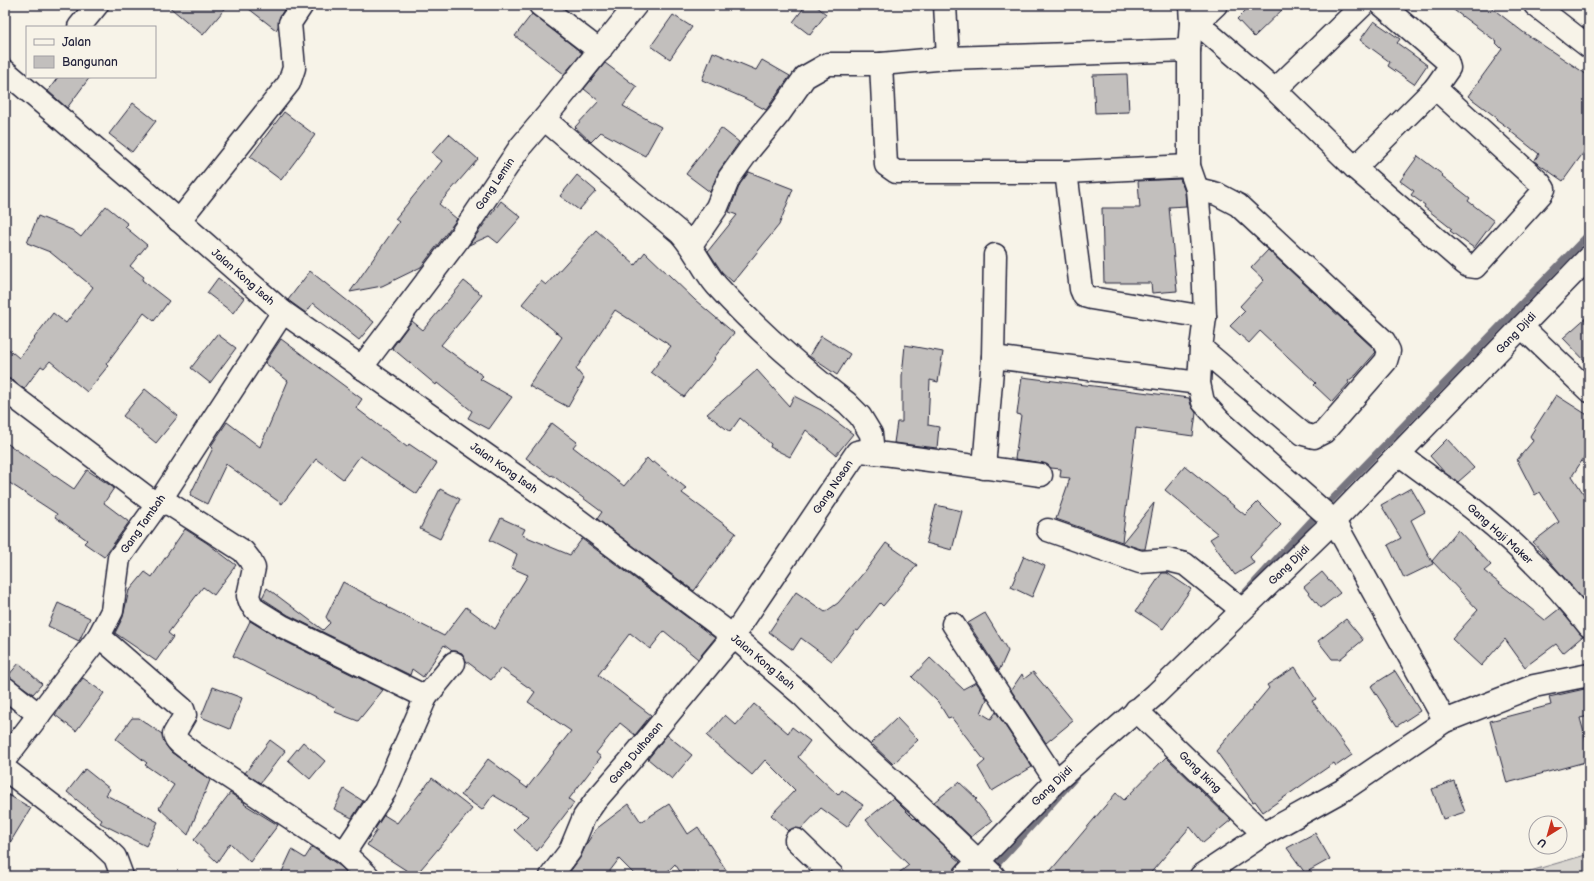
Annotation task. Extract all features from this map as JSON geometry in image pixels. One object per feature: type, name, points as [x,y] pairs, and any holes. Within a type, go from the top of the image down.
[{"type":"street","points":[[80,26],[97,5]]},
{"type":"street","points":[[179,221],[289,83],[294,68],[290,23],[302,5]]},
{"type":"street","points":[[540,5],[600,51]]},
{"type":"street","name":"Gang Lemin","points":[[361,368],[457,241],[521,146],[636,5]]},
{"type":"street","points":[[945,5],[948,58]]},
{"type":"street","points":[[1192,17],[1216,5]]},
{"type":"street","points":[[1275,90],[1363,5]]},
{"type":"street","points":[[1356,168],[1435,88],[1449,68],[1447,61],[1382,5]]},
{"type":"street","points":[[1535,5],[1589,47]]},
{"type":"street","points":[[1192,17],[1189,50],[1189,166],[1197,189],[1203,259],[1205,317],[1199,383],[1203,402],[1212,412],[1334,521],[1445,721]]},
{"type":"street","points":[[1192,17],[1275,90],[1356,168],[1464,263],[1472,267],[1478,265],[1542,194],[1544,189],[1540,183],[1435,88]]},
{"type":"street","points":[[691,245],[717,207],[729,178],[750,148],[779,114],[805,77],[828,64],[881,64],[948,58],[1189,50]]},
{"type":"street","points":[[881,64],[886,165],[892,170],[900,173],[1066,172],[1189,166]]},
{"type":"street","name":"Jalan Kong Isah","points":[[5,71],[33,83],[179,221],[283,312],[577,518],[733,636],[802,695],[841,734],[919,805],[979,870]]},
{"type":"street","points":[[544,119],[680,233],[691,245],[716,284],[755,325],[847,403],[860,416],[871,434],[873,453]]},
{"type":"street","points":[[1066,172],[1081,289],[1084,296],[1205,317]]},
{"type":"street","points":[[1197,189],[1217,194],[1238,205],[1384,342],[1389,351],[1386,361],[1381,367],[1324,432],[1314,437],[1303,434],[1201,348]]},
{"type":"street","points":[[984,468],[993,358],[995,255]]},
{"type":"street","name":"Gang Djidi","points":[[979,870],[1056,781],[1156,694],[1334,521],[1589,256]]},
{"type":"street","name":"Gang Tambah","points":[[5,759],[99,636],[112,611],[119,558],[157,505],[283,312]]},
{"type":"street","points":[[1522,327],[1589,391]]},
{"type":"street","points":[[993,358],[1199,383]]},
{"type":"street","points":[[5,390],[157,505],[168,503],[243,551],[254,568],[248,596],[251,604],[256,610],[282,626],[426,697]]},
{"type":"street","name":"Gang Nosan","points":[[733,636],[855,454],[862,451],[1041,475]]},
{"type":"street","name":"Gang Haji Maker","points":[[1399,454],[1484,518],[1528,559],[1589,626]]},
{"type":"street","points":[[1048,530],[1140,562],[1168,560],[1185,564],[1242,610]]},
{"type":"street","points":[[953,624],[1056,781]]},
{"type":"street","points":[[99,636],[183,709],[185,715],[174,734],[175,738],[179,742],[206,762],[344,853],[368,876]]},
{"type":"street","name":"Gang Dulhasan","points":[[551,876],[570,851],[584,817],[596,800],[733,636]]},
{"type":"street","points":[[344,853],[385,791],[426,697],[454,663]]},
{"type":"street","points":[[1201,876],[1264,834],[1344,789],[1445,721],[1534,686],[1589,675]]},
{"type":"street","points":[[5,688],[39,715]]},
{"type":"street","name":"Gang Iking","points":[[1136,710],[1264,834]]},
{"type":"street","points":[[5,769],[96,839],[115,857],[122,876]]},
{"type":"street","points":[[796,840],[833,876]]},
{"type":"shaded area","points":[[1589,854],[1589,876],[1513,876]]},
{"type":"building","points":[[167,5],[228,5],[203,35]]},
{"type":"building","points":[[244,5],[287,5],[280,16],[276,30]]},
{"type":"building","points":[[806,5],[815,5],[826,14],[810,35],[793,22]]},
{"type":"building","points":[[1251,5],[1287,5],[1254,37],[1237,19]]},
{"type":"building","points":[[1447,5],[1488,5],[1523,32],[1589,76],[1589,145],[1563,181],[1534,161],[1539,154],[1496,119],[1497,118],[1468,96],[1502,49],[1496,43],[1497,42]]},
{"type":"building","points":[[532,14],[582,53],[564,74],[515,36]]},
{"type":"building","points":[[673,15],[692,27],[670,59],[651,46]]},
{"type":"building","points":[[1374,21],[1400,39],[1397,43],[1427,65],[1414,84],[1388,66],[1390,62],[1360,40]]},
{"type":"building","points":[[713,52],[756,70],[762,60],[790,76],[766,110],[744,98],[702,80]]},
{"type":"building","points":[[605,63],[637,87],[623,106],[661,127],[645,156],[601,132],[591,142],[575,127],[599,101],[584,89]]},
{"type":"building","points":[[1127,74],[1129,112],[1095,113],[1093,75]]},
{"type":"building","points":[[57,78],[89,78],[67,108],[48,91]]},
{"type":"building","points":[[133,103],[156,121],[132,152],[109,134]]},
{"type":"building","points":[[284,112],[315,135],[281,180],[250,157]]},
{"type":"building","points":[[721,128],[739,142],[719,171],[710,192],[686,174]]},
{"type":"building","points":[[449,134],[478,159],[439,204],[457,219],[421,267],[382,286],[350,292],[399,222],[395,219],[442,161],[432,153]]},
{"type":"building","points":[[1418,156],[1470,198],[1468,201],[1494,221],[1474,248],[1450,231],[1452,229],[1424,207],[1425,205],[1411,195],[1414,191],[1400,181]]},
{"type":"building","points":[[749,172],[793,189],[779,225],[733,282],[722,272],[708,251],[737,215],[729,212],[740,184]]},
{"type":"building","points":[[577,175],[596,191],[579,210],[560,196]]},
{"type":"building","points":[[1180,179],[1185,192],[1186,206],[1169,207],[1177,291],[1152,293],[1151,283],[1104,283],[1102,208],[1140,208],[1138,181]]},
{"type":"building","points":[[501,201],[521,217],[498,243],[489,236],[469,245]]},
{"type":"building","points":[[106,206],[128,224],[125,227],[147,245],[130,266],[144,277],[142,280],[169,301],[154,321],[144,313],[106,364],[108,366],[87,392],[50,361],[44,368],[41,366],[24,389],[13,380],[5,378],[5,346],[19,358],[53,313],[66,323],[93,287],[50,252],[27,243],[38,216],[72,230],[81,237]]},
{"type":"building","points":[[596,230],[635,265],[645,252],[695,300],[734,333],[684,397],[651,372],[671,346],[615,310],[576,369],[584,379],[568,407],[529,386],[562,337],[522,304],[541,281],[546,285]]},
{"type":"building","points":[[1268,250],[1376,352],[1356,375],[1348,381],[1349,383],[1332,402],[1314,385],[1316,383],[1260,331],[1249,343],[1230,326],[1245,311],[1240,306],[1264,280],[1251,268]]},
{"type":"building","points":[[310,271],[374,322],[359,340],[313,303],[306,313],[288,300]]},
{"type":"building","points":[[218,278],[244,298],[233,313],[207,293]]},
{"type":"building","points":[[464,281],[482,295],[441,345],[483,376],[480,379],[512,397],[489,429],[468,418],[472,411],[437,383],[436,385],[392,348],[412,321],[423,330]]},
{"type":"building","points":[[1589,315],[1589,365],[1563,338]]},
{"type":"building","points":[[217,334],[236,348],[210,383],[191,368]]},
{"type":"building","points":[[821,336],[850,354],[837,375],[809,356]]},
{"type":"building","points":[[281,339],[362,399],[356,408],[407,447],[409,444],[437,463],[417,494],[360,456],[343,479],[316,459],[282,504],[226,464],[207,504],[190,495],[213,448],[211,446],[227,422],[260,447],[288,381],[265,363]]},
{"type":"building","points":[[905,345],[943,352],[938,382],[930,380],[928,425],[939,427],[937,448],[894,443],[897,422],[902,422],[902,376]]},
{"type":"building","points":[[757,370],[789,406],[794,396],[821,410],[853,434],[836,455],[806,430],[790,457],[770,447],[771,444],[740,418],[730,432],[707,414]]},
{"type":"building","points":[[1022,377],[1189,398],[1196,413],[1193,436],[1136,428],[1122,542],[1056,519],[1070,478],[1060,477],[1061,469],[1051,468],[1043,463],[1015,459],[1021,415],[1017,414]]},
{"type":"building","points":[[145,389],[178,416],[156,443],[123,416]]},
{"type":"building","points":[[1556,395],[1589,416],[1589,450],[1572,476],[1589,502],[1589,606],[1533,542],[1559,522],[1540,492],[1535,495],[1517,460],[1533,441],[1530,436]]},
{"type":"building","points":[[552,423],[577,442],[573,447],[624,486],[647,458],[652,463],[654,462],[686,488],[682,493],[736,533],[694,591],[597,519],[602,512],[552,475],[551,476],[526,458]]},
{"type":"building","points":[[1447,439],[1474,468],[1458,482],[1445,473],[1430,456]]},
{"type":"building","points":[[5,442],[74,489],[87,470],[114,488],[104,503],[129,522],[104,557],[84,543],[87,540],[55,517],[57,514],[5,480]]},
{"type":"building","points":[[1185,466],[1245,515],[1258,502],[1281,525],[1250,557],[1254,563],[1235,575],[1210,539],[1218,534],[1165,490]]},
{"type":"building","points":[[1411,488],[1425,512],[1411,520],[1433,564],[1404,578],[1388,545],[1401,538],[1381,505]]},
{"type":"building","points":[[440,489],[460,499],[440,539],[420,529]]},
{"type":"building","points":[[1154,503],[1145,549],[1122,543]]},
{"type":"building","points":[[936,505],[962,511],[952,550],[926,543]]},
{"type":"building","points":[[501,518],[525,529],[522,535],[570,555],[582,539],[715,638],[698,659],[664,631],[650,649],[630,633],[598,675],[651,715],[635,735],[620,723],[596,753],[601,757],[569,799],[574,803],[537,851],[514,830],[528,816],[493,795],[482,810],[461,795],[488,759],[527,788],[571,731],[528,702],[535,692],[501,668],[491,680],[466,661],[462,653],[452,651],[444,645],[423,677],[412,669],[410,675],[288,615],[262,598],[267,588],[323,630],[330,623],[326,617],[343,582],[388,606],[387,607],[444,636],[466,607],[495,629],[528,575],[512,568],[517,554],[490,540]]},
{"type":"building","points":[[185,529],[207,543],[236,565],[214,595],[203,587],[168,633],[173,637],[156,661],[115,633],[123,617],[129,590],[145,572],[152,577]]},
{"type":"building","points":[[1458,530],[1491,565],[1484,571],[1545,620],[1559,609],[1583,636],[1563,653],[1556,644],[1525,667],[1505,639],[1481,666],[1452,639],[1478,610],[1432,561]]},
{"type":"building","points":[[886,543],[917,565],[883,606],[880,603],[858,631],[856,630],[832,661],[801,638],[793,650],[769,632],[796,592],[825,612],[838,603],[866,570]]},
{"type":"building","points":[[1024,556],[1045,566],[1032,597],[1011,587]]},
{"type":"building","points":[[1322,572],[1340,593],[1321,608],[1304,587]]},
{"type":"building","points":[[1162,573],[1167,573],[1191,589],[1163,629],[1136,611]]},
{"type":"building","points":[[58,603],[90,618],[79,641],[48,626]]},
{"type":"building","points":[[985,613],[1008,651],[999,671],[968,623]]},
{"type":"building","points":[[1346,619],[1363,640],[1340,659],[1332,659],[1318,641]]},
{"type":"building","points":[[250,621],[276,637],[383,690],[358,721],[335,712],[336,708],[233,656]]},
{"type":"building","points":[[930,658],[963,689],[976,682],[987,699],[981,713],[991,719],[996,712],[1032,767],[992,791],[978,767],[985,761],[951,717],[948,718],[938,702],[912,677]]},
{"type":"building","points":[[19,663],[42,684],[33,694],[8,676]]},
{"type":"building","points":[[1295,667],[1316,699],[1312,701],[1352,755],[1336,766],[1334,763],[1263,812],[1255,801],[1253,802],[1216,751],[1269,688],[1267,685]]},
{"type":"building","points":[[1395,671],[1420,711],[1397,726],[1371,686]]},
{"type":"building","points":[[1033,672],[1073,721],[1046,743],[1011,690],[1022,674],[1024,679]]},
{"type":"building","points":[[83,678],[104,693],[76,731],[55,715]]},
{"type":"building","points":[[213,687],[242,698],[230,729],[201,717]]},
{"type":"building","points":[[1589,688],[1589,716],[1580,718],[1589,751],[1589,761],[1507,783],[1490,721],[1551,705],[1549,697]]},
{"type":"building","points":[[754,704],[788,733],[792,727],[810,741],[798,757],[838,795],[842,790],[863,805],[847,827],[821,808],[801,829],[793,828],[788,831],[771,815],[795,790],[765,760],[752,775],[707,736],[725,715],[736,725]]},
{"type":"building","points":[[132,718],[139,718],[162,734],[165,744],[171,752],[210,780],[188,835],[159,808],[174,785],[145,765],[147,763],[116,739]]},
{"type":"building","points":[[897,718],[918,740],[893,764],[871,743]]},
{"type":"building","points":[[667,735],[692,755],[672,779],[648,759]]},
{"type":"building","points":[[270,740],[285,751],[260,783],[245,773]]},
{"type":"building","points":[[303,742],[325,761],[310,779],[288,760]]},
{"type":"building","points":[[1166,757],[1231,820],[1203,843],[1190,827],[1148,876],[1046,876],[1116,793],[1124,800]]},
{"type":"building","points":[[85,769],[110,789],[106,795],[158,822],[146,846],[100,823],[102,820],[67,792]]},
{"type":"building","points":[[432,778],[472,809],[415,876],[367,845],[377,830],[375,829],[384,815],[397,823]]},
{"type":"building","points":[[1454,781],[1465,812],[1443,819],[1432,789]]},
{"type":"building","points":[[959,782],[977,799],[975,800],[992,821],[971,837],[934,802]]},
{"type":"building","points":[[344,789],[363,801],[352,818],[334,809]]},
{"type":"building","points":[[5,793],[31,808],[5,851]]},
{"type":"building","points":[[230,793],[245,803],[244,804],[278,825],[250,862],[230,843],[217,862],[194,840]]},
{"type":"building","points":[[893,798],[960,862],[955,868],[952,876],[895,876],[909,865],[884,841],[866,820]]},
{"type":"building","points":[[629,804],[641,822],[669,804],[688,834],[698,827],[730,876],[683,876],[675,864],[663,876],[636,876],[619,859],[606,876],[567,876],[580,858],[596,829]]},
{"type":"building","points":[[1315,833],[1330,859],[1305,873],[1287,848]]},
{"type":"building","points":[[312,847],[340,866],[350,876],[280,876],[292,850],[305,858]]},
{"type":"waterway","points":[[1242,596],[1312,520],[1589,234]]},
{"type":"waterway","points":[[991,871],[1075,778]]}]
